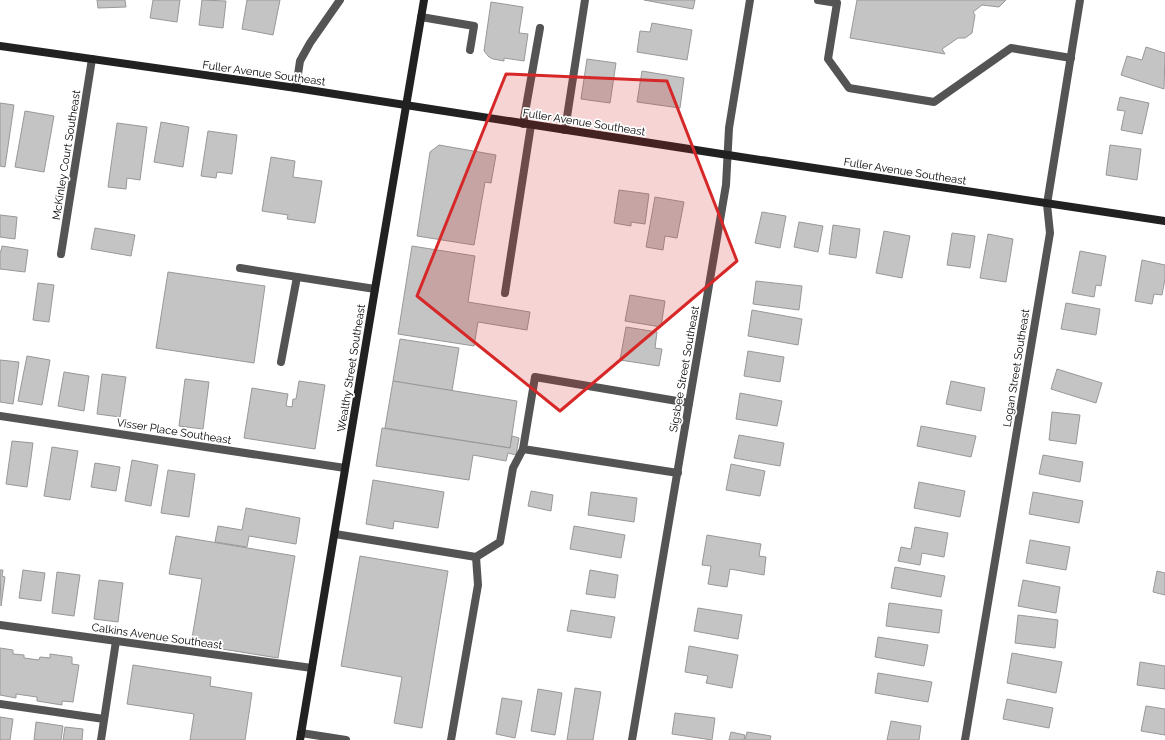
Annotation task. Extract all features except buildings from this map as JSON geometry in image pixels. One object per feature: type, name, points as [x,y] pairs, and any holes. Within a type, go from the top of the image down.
[{"type":"main road","name":"Wealthy Street Southeast","points":[[301,736],[424,0]]},
{"type":"main road","name":"Fuller Avenue Southeast","points":[[0,46],[296,88],[1165,221]]},
{"type":"street","points":[[296,88],[300,61],[310,43],[340,0]]},
{"type":"street","points":[[565,130],[585,0]]},
{"type":"street","name":"Sigsbee Street Southeast","points":[[632,740],[726,185],[729,128],[750,0]]},
{"type":"street","points":[[818,0],[837,3],[828,58],[848,88],[934,102],[1011,48],[1071,58]]},
{"type":"street","name":"Logan Street Southeast","points":[[965,740],[1050,233],[1047,204],[1080,0]]},
{"type":"street","points":[[421,17],[474,26],[470,50]]},
{"type":"street","points":[[505,293],[540,28]]},
{"type":"street","name":"McKinley Court Southeast","points":[[61,254],[92,59]]},
{"type":"street","points":[[240,268],[375,289]]},
{"type":"street","points":[[281,362],[297,277]]},
{"type":"street","points":[[335,534],[476,557],[500,542],[513,468],[523,449],[535,377],[689,403]]},
{"type":"street","name":"Visser Place Southeast","points":[[0,416],[346,468]]},
{"type":"street","points":[[523,449],[678,473]]},
{"type":"street","points":[[452,740],[478,584],[476,557]]},
{"type":"street","name":"Calkins Avenue Southeast","points":[[0,625],[312,668]]},
{"type":"street","points":[[102,740],[116,641]]},
{"type":"street","points":[[0,704],[104,719]]},
{"type":"street","points":[[301,736],[346,740]]},
{"type":"highlighted area","points":[[506,74],[667,81],[737,261],[560,411],[417,296]]}]
